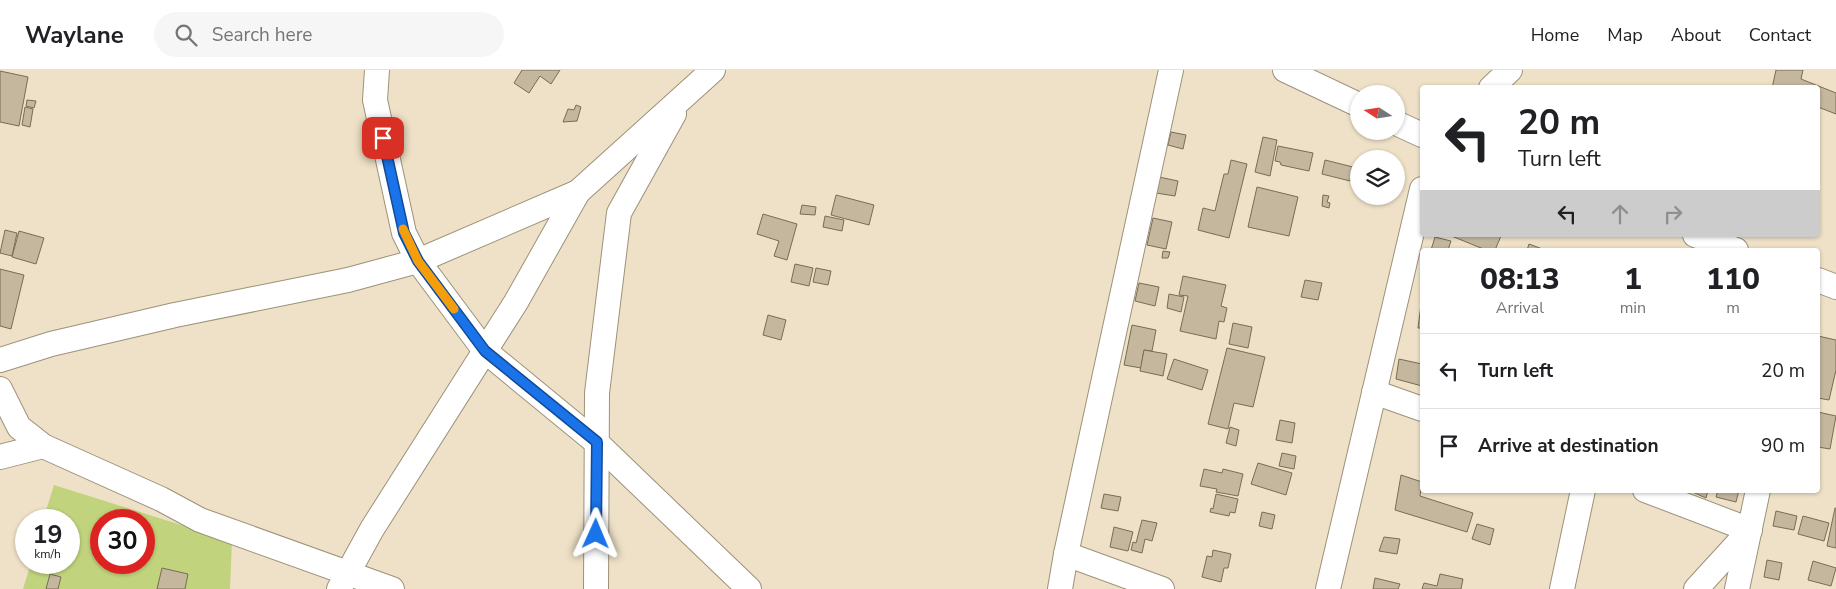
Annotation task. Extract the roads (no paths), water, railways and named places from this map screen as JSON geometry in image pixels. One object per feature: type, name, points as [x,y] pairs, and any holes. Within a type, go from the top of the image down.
[{"type":"street","points":[[377,70],[375,100],[404,233],[418,261],[485,351],[597,442],[749,589]]},
{"type":"street","points":[[344,581],[372,529],[516,302],[578,192],[712,70]]},
{"type":"street","points":[[1060,589],[1171,70]]},
{"type":"street","points":[[1285,70],[1350,101]]},
{"type":"street","points":[[1494,85],[1510,70]]},
{"type":"street","points":[[596,589],[597,393],[619,213],[683,96]]},
{"type":"street","points":[[1405,126],[1420,134]]},
{"type":"street","points":[[0,360],[51,344],[175,315],[348,280],[418,261],[578,192]]},
{"type":"street","points":[[1328,589],[1420,197]]},
{"type":"street","points":[[1700,237],[1731,248]]},
{"type":"street","points":[[1820,281],[1836,287]]},
{"type":"street","points":[[0,389],[19,427],[42,446],[161,499],[200,520],[344,581],[392,589]]},
{"type":"street","points":[[1374,392],[1420,408]]},
{"type":"street","points":[[0,457],[42,446]]},
{"type":"street","points":[[1562,589],[1582,493]]},
{"type":"street","points":[[1653,493],[1750,530]]},
{"type":"street","points":[[1737,589],[1757,493]]},
{"type":"street","points":[[1696,589],[1750,530]]},
{"type":"street","points":[[1066,554],[1162,589]]}]
